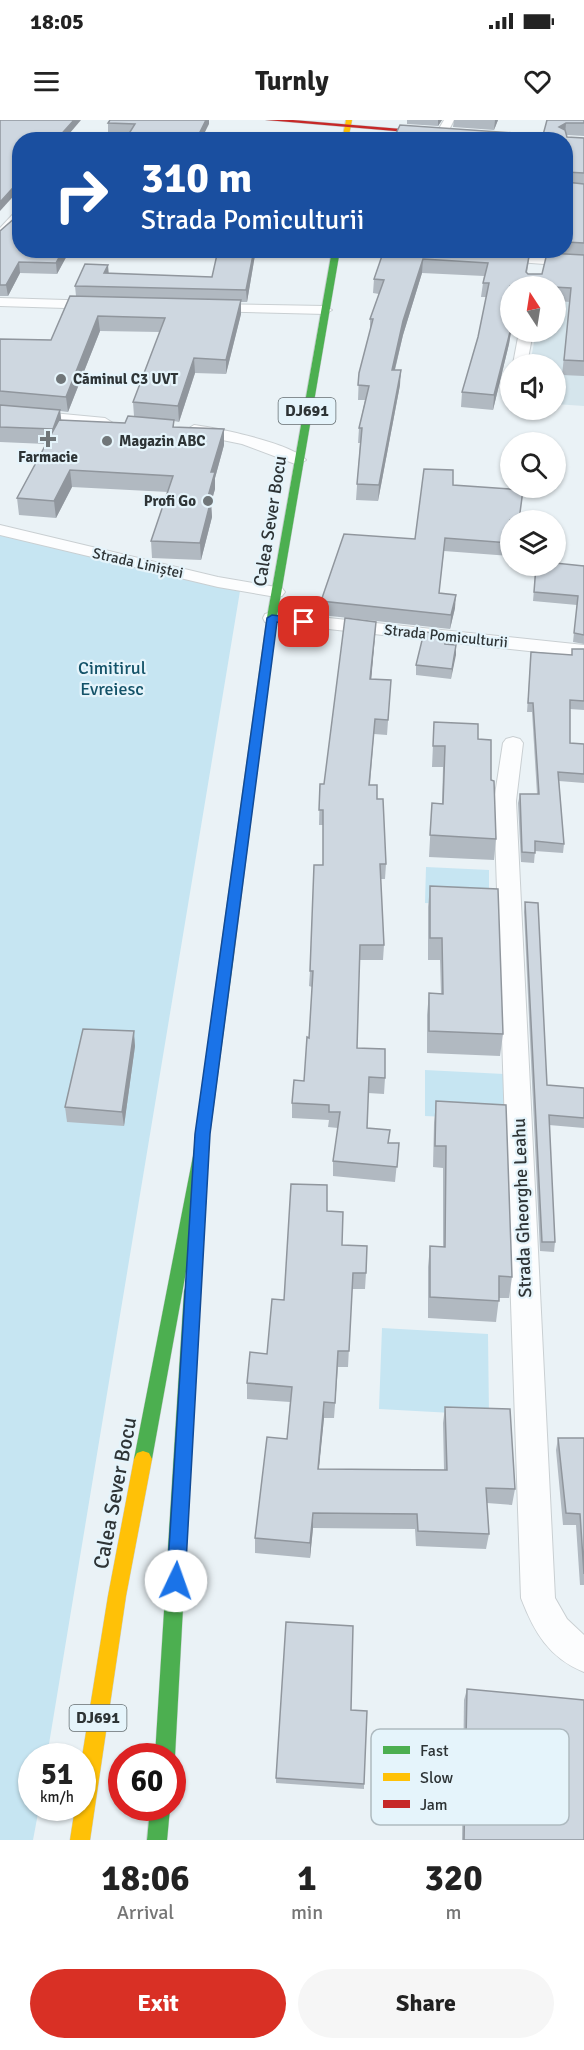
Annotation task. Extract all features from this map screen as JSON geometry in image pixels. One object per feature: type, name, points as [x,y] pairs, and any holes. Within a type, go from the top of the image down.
[{"type":"main road","points":[[269,120],[396,132]]},
{"type":"main road","points":[[362,129],[446,126],[482,132]]},
{"type":"main road","name":"Calea Sever Bocu","points":[[80,1840],[117,1596],[200,1156],[272,618],[335,258]]},
{"type":"main road","name":"Calea Sever Bocu","points":[[166,1743],[200,1156]]},
{"type":"main road","points":[[157,1840],[159,1821]]},
{"type":"street","points":[[0,235],[12,222]]},
{"type":"street","points":[[531,258],[584,262]]},
{"type":"street","points":[[535,276],[538,260]]},
{"type":"street","points":[[0,302],[111,305]]},
{"type":"street","points":[[192,307],[325,310]]},
{"type":"street","points":[[0,413],[124,425]]},
{"type":"street","points":[[177,429],[239,438],[273,448],[298,460]]},
{"type":"street","name":"Strada Liniștei","points":[[0,530],[218,582],[276,592]]},
{"type":"street","name":"Strada Pomiculturii","points":[[272,618],[584,651]]},
{"type":"street","name":"Strada Gheorghe Leahu","points":[[513,743],[505,801],[538,1598],[548,1624],[576,1650],[584,1654]]},
{"type":"shaded area","points":[[566,302],[584,303],[584,406],[566,405],[566,354],[532,354],[534,342],[566,342]]},
{"type":"green space","name":"Cimitirul Evreiesc","points":[[0,535],[240,591],[49,1743],[18,1743],[18,1821],[37,1821],[33,1840],[0,1840]]},
{"type":"green space","points":[[426,867],[489,870],[489,906],[425,903]]},
{"type":"green space","points":[[425,1070],[504,1074],[506,1120],[425,1116]]},
{"type":"green space","points":[[382,1328],[488,1334],[489,1415],[379,1409]]},
{"type":"building","points":[[0,120],[74,120],[63,132],[12,132],[12,189],[0,202]]},
{"type":"building","points":[[110,120],[206,120],[200,132],[130,132],[135,124],[108,123]]},
{"type":"building","points":[[547,120],[584,120],[584,123],[566,123],[559,127],[566,132],[544,132]]},
{"type":"building","points":[[400,125],[500,132],[397,132]]},
{"type":"building","points":[[573,137],[584,138],[584,173],[573,172]]},
{"type":"building","points":[[573,183],[584,184],[584,243],[573,242]]},
{"type":"building","points":[[12,220],[12,258],[59,258],[56,263],[19,262],[6,285],[0,285],[0,231]]},
{"type":"building","points":[[573,254],[584,255],[584,361],[566,360],[565,354],[571,288],[566,288],[566,276],[500,276],[500,342],[507,342],[504,354],[500,354],[500,371],[494,395],[462,392],[478,337],[489,283],[483,283],[488,263],[423,259],[403,321],[392,370],[401,370],[379,485],[357,484],[362,428],[359,428],[369,386],[358,385],[359,373],[373,319],[370,319],[384,280],[374,279],[381,258],[529,258],[526,272],[542,274],[546,258],[573,258]]},
{"type":"building","points":[[216,258],[252,258],[246,290],[75,286],[85,264],[108,265],[104,273],[212,277]]},
{"type":"building","points":[[70,296],[241,300],[226,360],[194,358],[178,406],[133,402],[165,318],[98,316],[66,397],[0,391],[0,339],[51,340]]},
{"type":"building","points":[[0,405],[60,410],[53,429],[0,427]]},
{"type":"building","points":[[128,416],[174,420],[173,427],[224,429],[211,472],[215,472],[207,500],[211,500],[200,543],[151,541],[173,476],[70,470],[54,501],[17,498],[59,420],[125,423]]},
{"type":"building","points":[[424,469],[453,470],[453,485],[500,488],[500,498],[522,498],[520,510],[500,510],[500,542],[445,538],[439,593],[456,595],[451,615],[321,601],[344,534],[415,539]]},
{"type":"building","points":[[566,564],[584,566],[584,635],[574,633],[578,596],[534,592],[535,576],[566,576]]},
{"type":"building","points":[[345,618],[376,622],[370,679],[391,680],[388,720],[375,719],[369,785],[377,785],[377,799],[383,799],[386,864],[380,864],[384,945],[360,945],[357,1048],[385,1049],[385,1078],[369,1077],[367,1128],[390,1130],[388,1143],[399,1143],[397,1167],[333,1161],[340,1112],[329,1112],[329,1105],[292,1103],[294,1080],[304,1081],[307,1037],[309,1038],[313,971],[310,971],[314,865],[323,865],[323,810],[319,810],[320,784],[324,784]]},
{"type":"building","points":[[424,632],[447,634],[445,644],[456,645],[452,669],[416,665]]},
{"type":"building","points":[[572,649],[584,649],[584,701],[570,700],[570,743],[584,744],[584,774],[558,772],[564,844],[535,841],[535,853],[522,852],[520,794],[539,794],[533,703],[528,703],[531,652],[572,655]]},
{"type":"building","points":[[434,722],[478,724],[478,739],[491,740],[491,780],[494,781],[496,839],[430,835],[432,803],[443,804],[445,746],[433,746]]},
{"type":"building","points":[[430,886],[498,889],[503,1034],[429,1031],[429,993],[443,994],[442,938],[430,938]]},
{"type":"building","points":[[525,902],[538,903],[547,1085],[584,1088],[584,1118],[549,1115],[555,1242],[542,1242]]},
{"type":"building","points":[[83,1029],[134,1031],[122,1112],[65,1107]]},
{"type":"building","points":[[436,1101],[506,1105],[512,1277],[499,1276],[499,1301],[430,1297],[430,1246],[445,1247],[446,1146],[435,1146]]},
{"type":"building","points":[[291,1184],[327,1185],[327,1211],[343,1212],[342,1245],[367,1246],[366,1273],[353,1273],[349,1351],[338,1351],[335,1403],[324,1402],[318,1469],[447,1470],[445,1407],[510,1409],[515,1489],[486,1488],[489,1534],[418,1531],[417,1514],[313,1513],[310,1543],[255,1538],[267,1437],[287,1439],[292,1387],[247,1383],[250,1352],[267,1354],[272,1299],[284,1300]]},
{"type":"building","points":[[558,1438],[584,1438],[584,1574],[580,1514],[566,1513]]},
{"type":"building","points":[[286,1622],[353,1626],[351,1710],[367,1711],[364,1784],[276,1778]]},
{"type":"building","points":[[467,1689],[584,1700],[584,1840],[464,1840],[464,1825],[569,1825],[569,1729],[466,1729]]},
{"type":"traffic: fast","points":[[271,623],[335,258]]},
{"type":"traffic: fast","points":[[143,1459],[200,1156],[227,954]]},
{"type":"traffic: fast","points":[[166,1743],[192,1291]]},
{"type":"traffic: fast","points":[[157,1840],[159,1821]]},
{"type":"traffic: slow","points":[[347,132],[349,120]]},
{"type":"traffic: slow","points":[[227,954],[271,623]]},
{"type":"traffic: slow","points":[[80,1840],[117,1596],[143,1459]]},
{"type":"traffic: jam","points":[[269,120],[426,132]]},
{"type":"place","name":"Căminul C3 UVT","points":[[61,379]]},
{"type":"place","name":"Farmacie","points":[[48,439]]},
{"type":"place","name":"Magazin ABC","points":[[107,441]]},
{"type":"place","name":"Profi Go","points":[[208,501]]},
{"type":"route","points":[[176,1581],[200,1156],[272,618],[304,622]]}]
